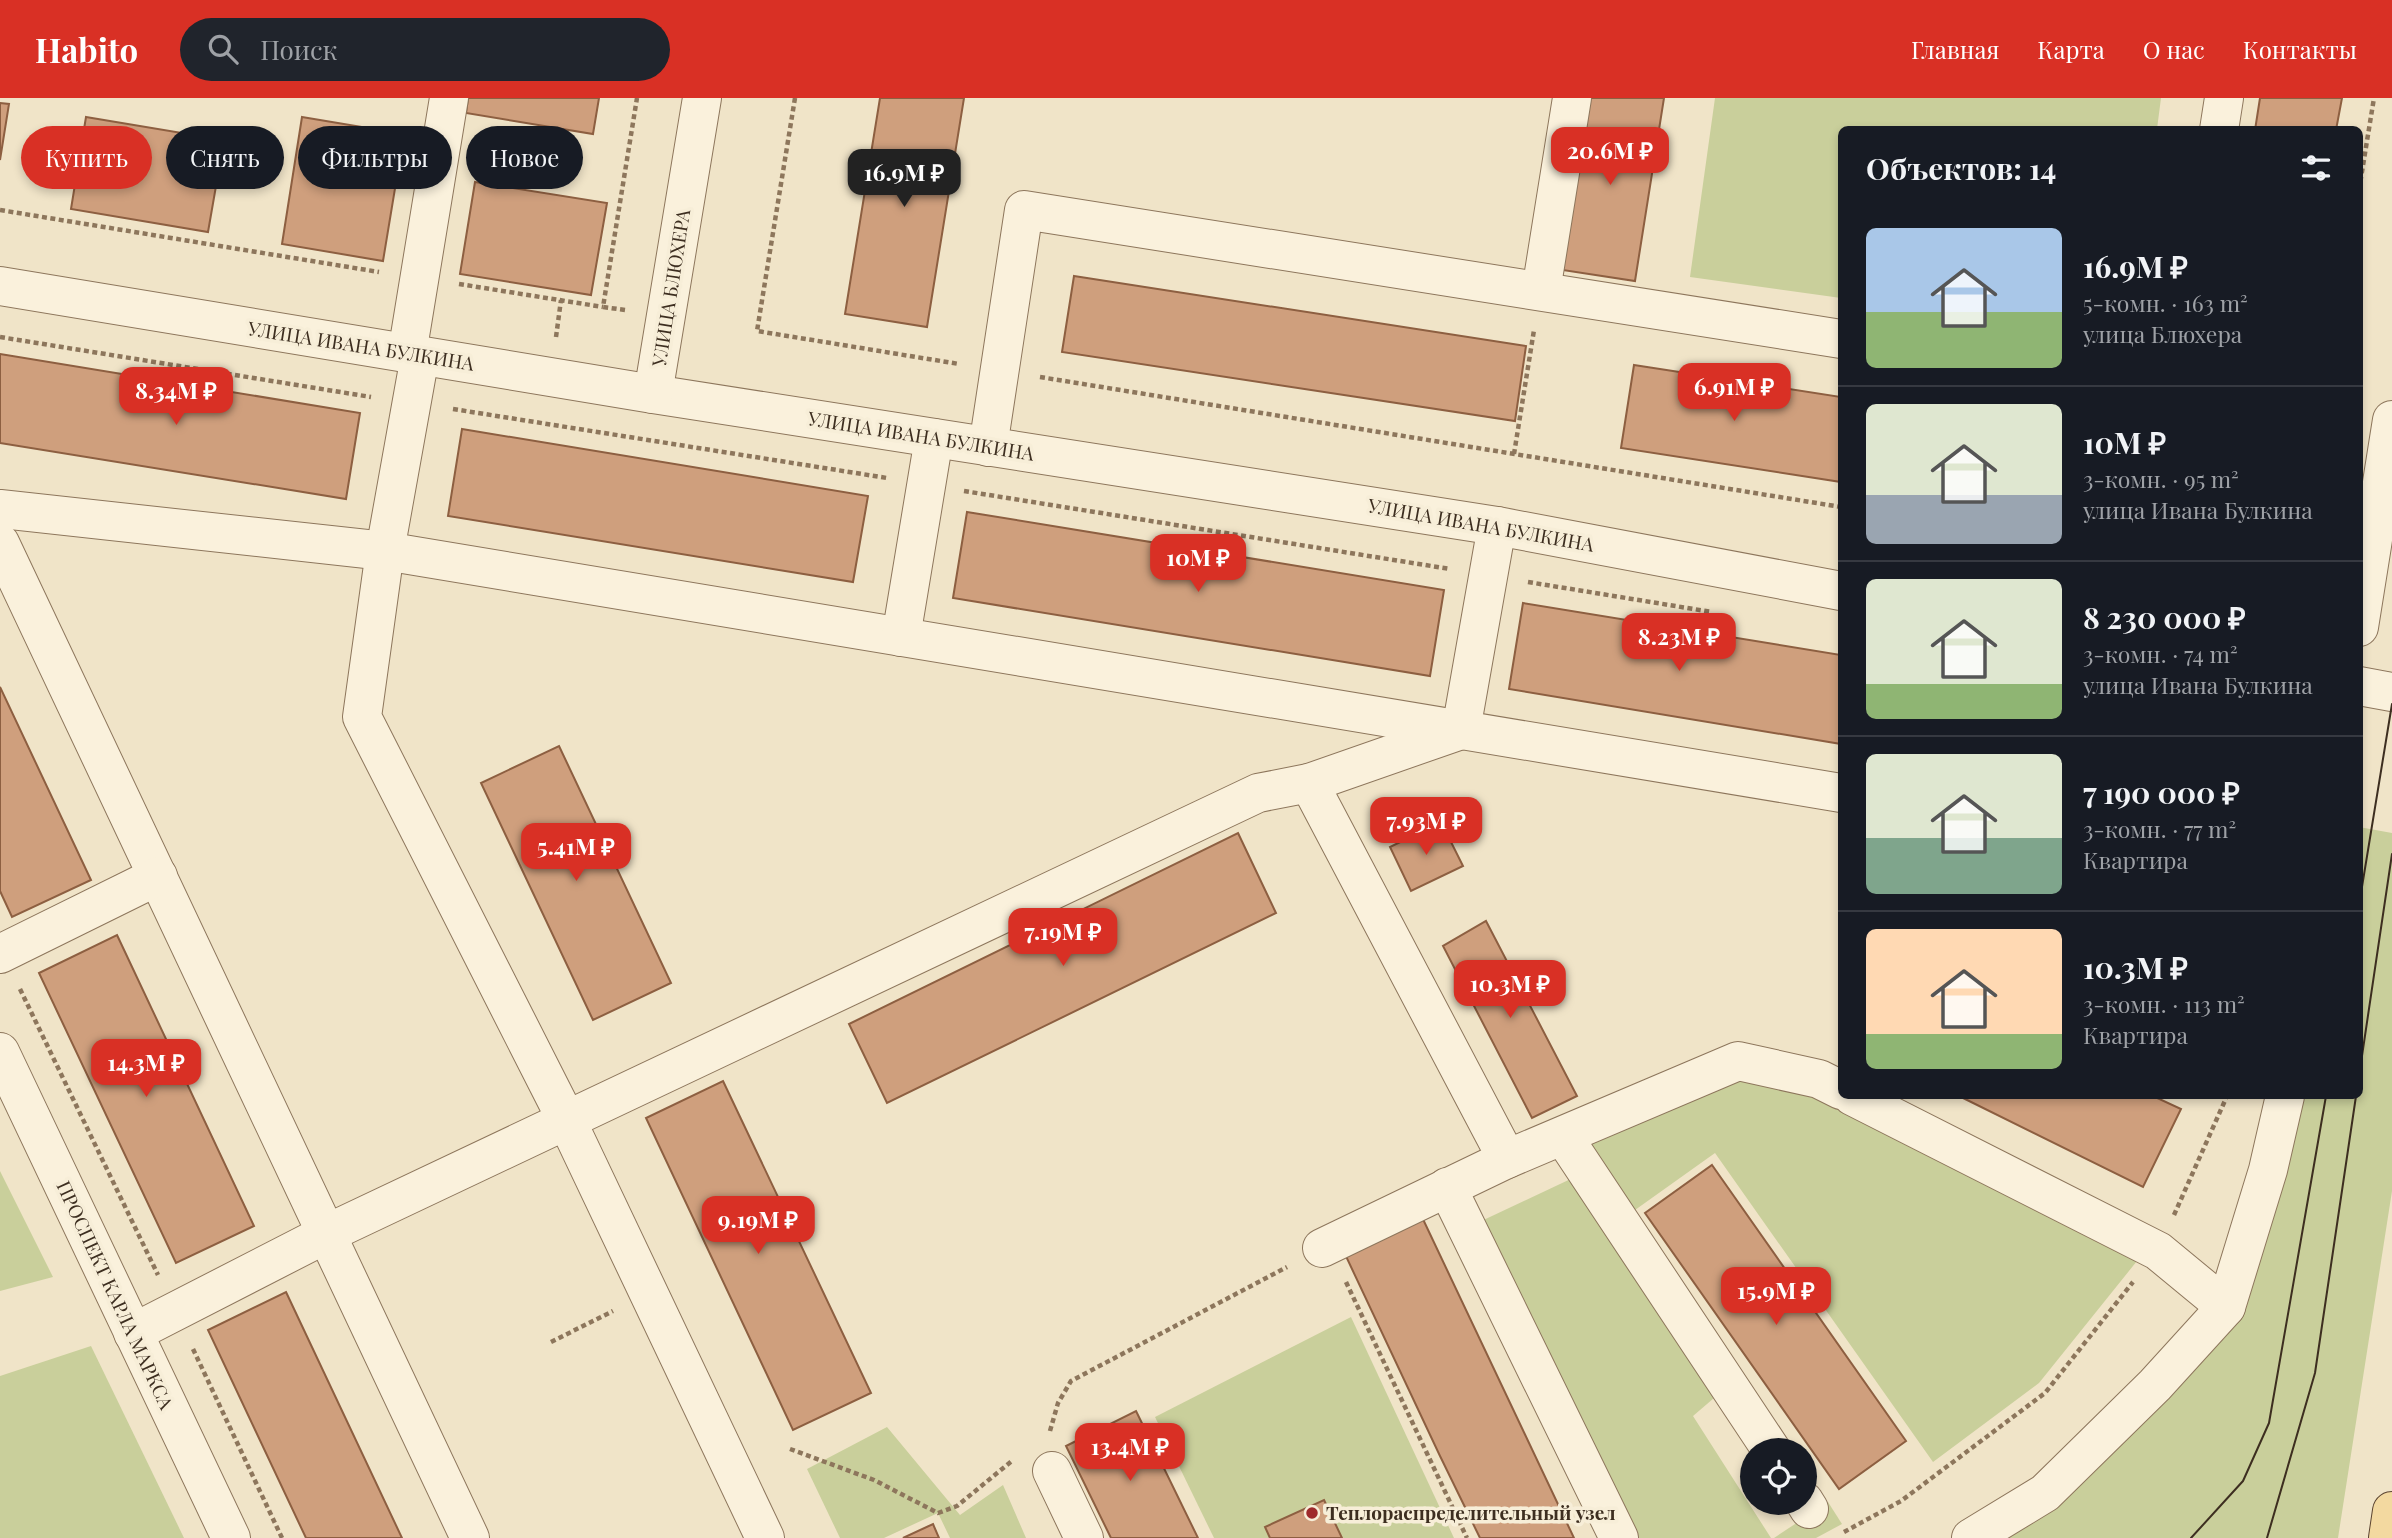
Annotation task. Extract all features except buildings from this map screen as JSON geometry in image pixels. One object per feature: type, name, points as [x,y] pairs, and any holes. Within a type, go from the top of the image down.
[{"type":"main road","points":[[2388,1538],[2392,1511]]},
{"type":"street","points":[[447,98],[413,355],[411,403],[385,551],[362,717],[566,1119],[765,1538]]},
{"type":"street","name":"УЛИЦА БЛЮХЕРА","points":[[653,394],[702,98]]},
{"type":"street","points":[[1541,291],[1572,98]]},
{"type":"street","points":[[2220,126],[2224,98]]},
{"type":"street","points":[[988,447],[1024,210],[1838,339]]},
{"type":"street","name":"УЛИЦА ИВАНА БУЛКИНА","points":[[0,286],[653,394],[1497,526],[1838,591]]},
{"type":"street","points":[[2363,602],[2392,420]]},
{"type":"street","points":[[901,637],[934,438]]},
{"type":"street","points":[[0,509],[385,551],[1838,793]]},
{"type":"street","points":[[1461,730],[1497,526]]},
{"type":"street","points":[[0,543],[470,1538]]},
{"type":"street","points":[[2363,687],[2392,692]]},
{"type":"street","points":[[133,1333],[326,1234],[1258,793],[1309,783],[1461,730]]},
{"type":"street","points":[[1309,783],[1507,1159]]},
{"type":"street","points":[[1,953],[158,876]]},
{"type":"street","name":"ПРОСПЕКТ КАРЛА МАРКСА","points":[[0,1052],[231,1538]]},
{"type":"street","points":[[1322,1248],[1507,1159],[1738,1061],[1819,1079],[1838,1088]]},
{"type":"street","points":[[1858,1099],[2158,1251],[2226,1307]]},
{"type":"street","points":[[1971,1538],[2045,1493],[2155,1385],[2226,1307],[2268,1170],[2284,1099]]},
{"type":"street","points":[[1563,1136],[1763,1438]]},
{"type":"street","points":[[1447,1187],[1619,1538]]},
{"type":"street","points":[[1052,1471],[1084,1538]]},
{"type":"path","points":[[603,307],[637,98]]},
{"type":"path","points":[[795,98],[757,331],[1838,507]]},
{"type":"path","points":[[2363,165],[2374,98]]},
{"type":"path","points":[[0,210],[381,272]]},
{"type":"path","points":[[445,282],[634,312]]},
{"type":"path","points":[[1514,454],[1541,291]]},
{"type":"path","points":[[555,340],[561,300]]},
{"type":"path","points":[[0,337],[1719,613]]},
{"type":"path","points":[[1,953],[282,1538]]},
{"type":"path","points":[[1834,1538],[1901,1501],[2045,1392],[2158,1251],[2227,1099]]},
{"type":"path","points":[[1052,1471],[1043,1455],[1058,1403],[1071,1381],[1322,1248]]},
{"type":"path","points":[[1344,1279],[1467,1538]]},
{"type":"path","points":[[551,1342],[620,1307]]},
{"type":"path","points":[[1043,1433],[1052,1424]]},
{"type":"path","points":[[790,1449],[874,1480],[938,1513],[957,1506],[1016,1458]]},
{"type":"green space","points":[[1715,98],[2161,98],[2157,126],[1838,126],[1838,298],[1690,277]]},
{"type":"green space","points":[[2363,828],[2392,833],[2392,1191],[2338,1538],[2000,1538],[2172,1386],[2293,1099],[2363,1099]]},
{"type":"green space","points":[[1737,1074],[1814,1089],[2141,1256],[2039,1383],[1933,1462],[1715,1153],[1628,1215],[1581,1143]]},
{"type":"green space","points":[[0,1171],[53,1277],[0,1291]]},
{"type":"green space","points":[[1577,1176],[1721,1392],[1693,1416],[1740,1490],[1740,1515],[1756,1515],[1771,1538],[1628,1538],[1475,1224]]},
{"type":"green space","points":[[1351,1317],[1454,1538],[1214,1538],[1155,1417]]},
{"type":"green space","points":[[91,1346],[184,1538],[0,1538],[0,1376]]},
{"type":"green space","points":[[887,1427],[960,1515],[1003,1485],[1026,1538],[950,1538],[938,1513],[884,1538],[840,1538],[807,1469]]},
{"type":"green space","points":[[1828,1502],[1842,1524],[1816,1538],[1774,1538],[1808,1515],[1817,1515],[1817,1509]]},
{"type":"tram line","points":[[2363,881],[2392,704]]},
{"type":"tram line","points":[[2363,1049],[2392,854]]},
{"type":"tram line","points":[[2191,1538],[2243,1481],[2269,1423],[2325,1099]]},
{"type":"tram line","points":[[2267,1538],[2315,1373],[2356,1099]]},
{"type":"place","name":"Теплораспределительный узел","points":[[1312,1513]]}]
